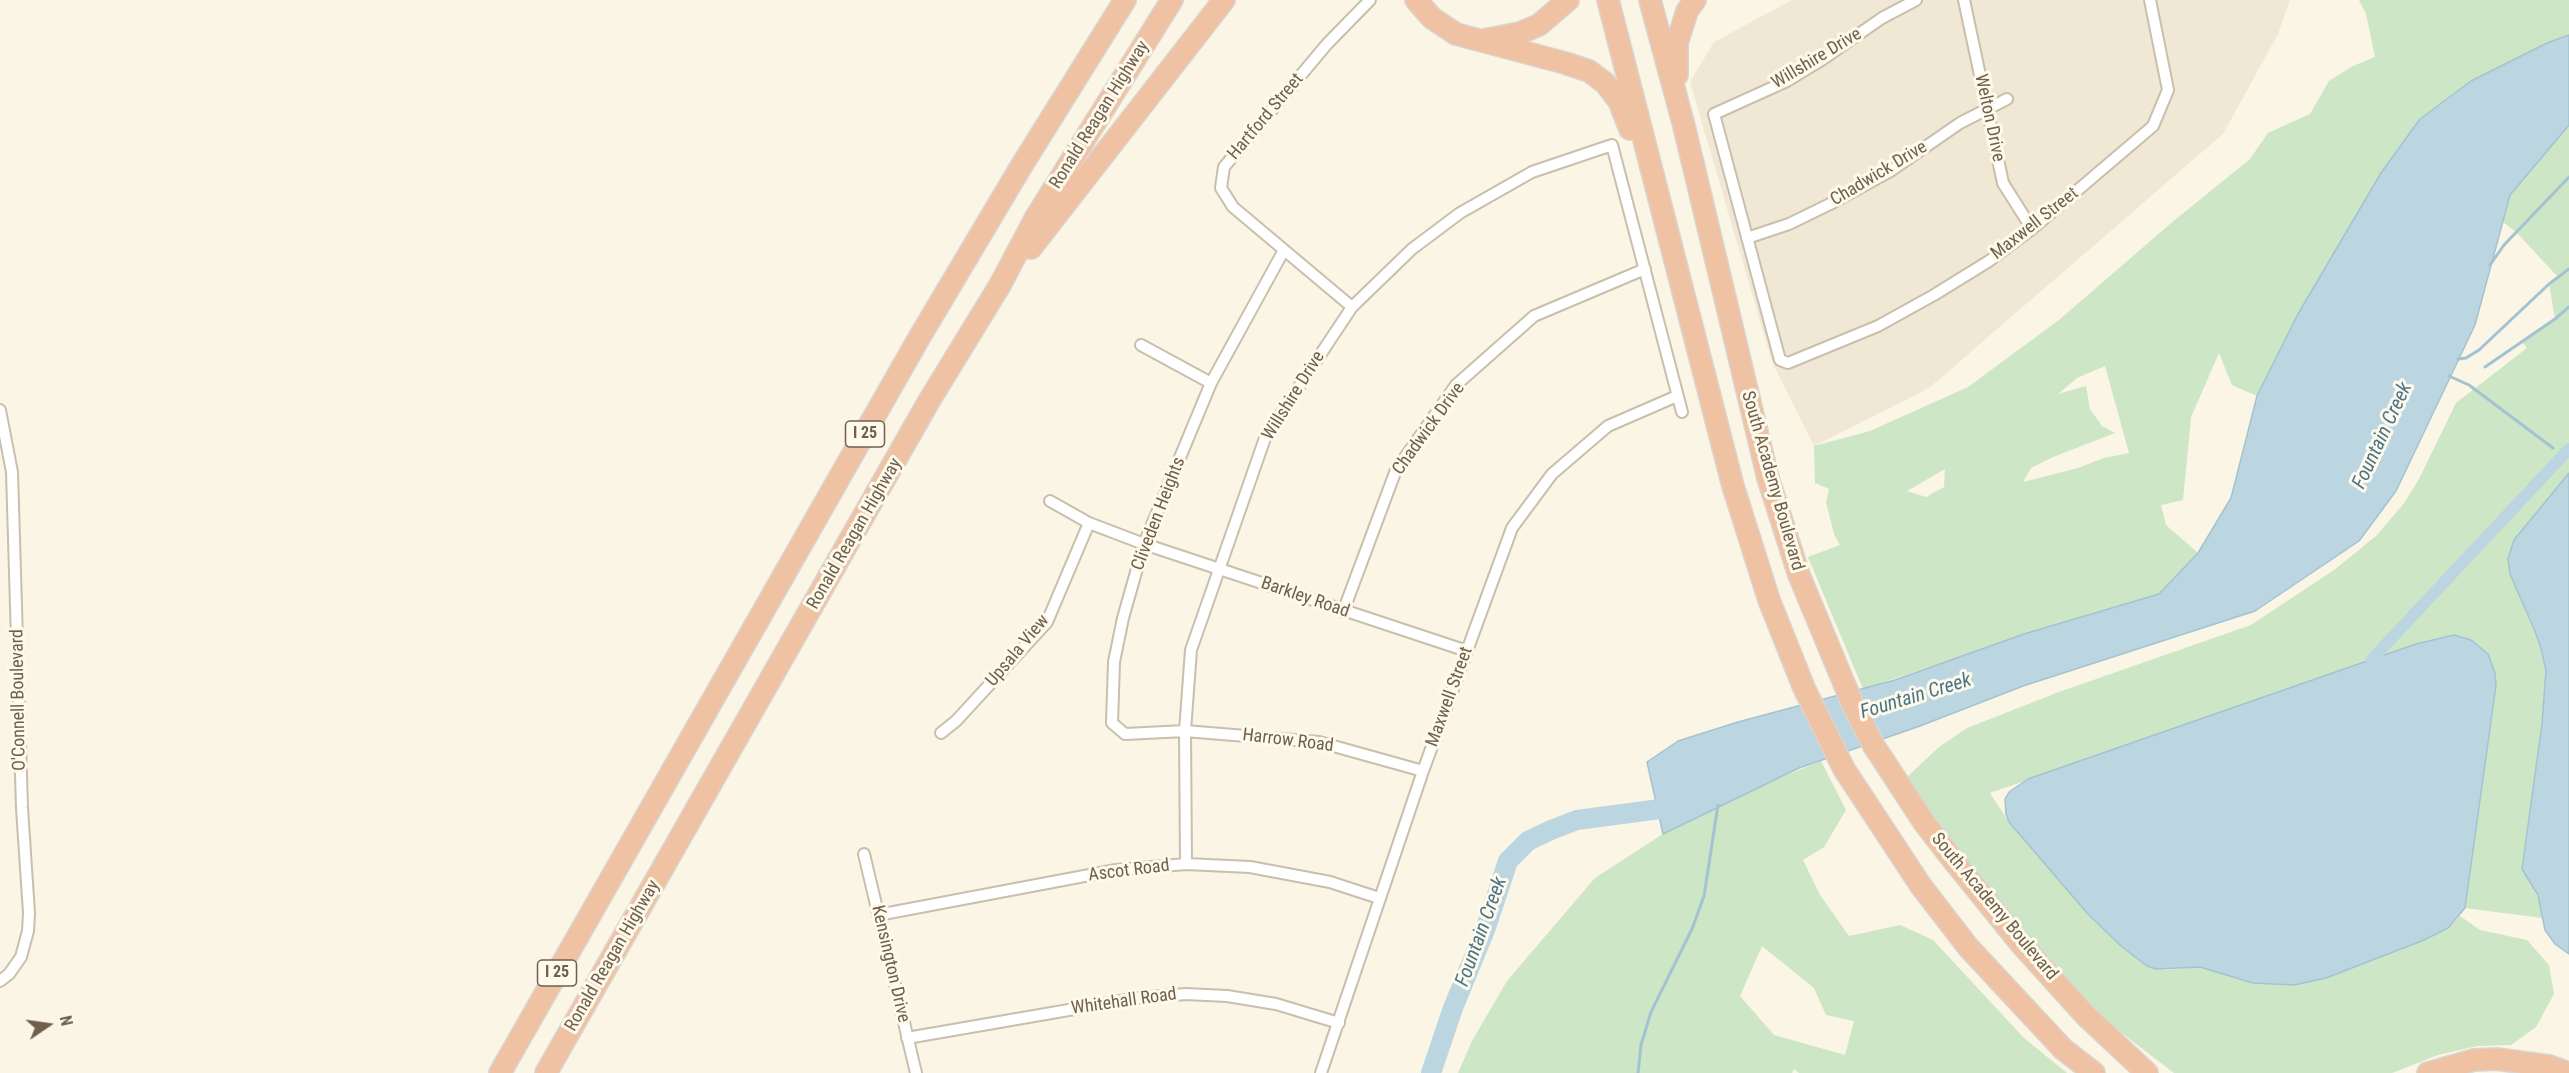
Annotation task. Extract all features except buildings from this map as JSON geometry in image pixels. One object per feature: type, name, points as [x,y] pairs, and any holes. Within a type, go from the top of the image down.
[{"type":"highway","name":"I 25","points":[[500,1073],[919,338],[1022,165],[1125,0]]},
{"type":"highway","name":"Ronald Reagan Highway","points":[[546,1073],[929,400],[1000,285],[1036,217],[1172,0]]},
{"type":"highway","points":[[1000,285],[1020,263],[1158,82],[1224,0]]},
{"type":"highway","points":[[1416,0],[1432,18],[1456,34],[1565,63],[1589,71],[1605,83],[1619,101],[1658,193]]},
{"type":"highway","points":[[1478,41],[1520,33],[1539,25],[1556,13],[1568,0]]},
{"type":"highway","name":"South Academy Boulevard","points":[[1608,0],[1733,486],[1769,600],[1808,698],[1844,769],[1921,886],[1968,947],[2063,1049],[2094,1073]]},
{"type":"highway","name":"South Academy Boulevard","points":[[1650,0],[1684,126],[1768,478],[1798,575],[1853,705],[1874,746],[1946,851],[2021,944],[2086,1016],[2146,1072]]},
{"type":"highway","points":[[1684,126],[1677,78],[1677,43],[1687,11],[1695,0]]},
{"type":"highway","points":[[2428,1073],[2474,1060],[2496,1059],[2549,1066],[2568,1073]]},
{"type":"street","name":"Hartford Street","points":[[1352,307],[1233,207],[1221,188],[1224,167],[1327,44],[1370,0]]},
{"type":"street","name":"Willshire Drive","points":[[1746,238],[1714,114],[1787,81],[1882,18],[1916,0]]},
{"type":"street","name":"Welton Drive","points":[[1964,0],[2002,183],[2032,229]]},
{"type":"street","name":"Maxwell Street","points":[[1746,238],[1780,360],[1788,363],[1897,316],[1980,266],[2032,229],[2153,126],[2168,90],[2150,0]]},
{"type":"street","name":"Chadwick Drive","points":[[1746,238],[1789,224],[1830,204],[1892,170],[1960,123],[2007,99]]},
{"type":"street","name":"Willshire Drive","points":[[1186,864],[1185,731],[1191,650],[1265,438],[1352,307],[1412,249],[1460,213],[1532,172],[1612,145],[1645,269]]},
{"type":"street","name":"Cliveden Heights","points":[[1185,731],[1125,734],[1112,723],[1114,662],[1123,618],[1144,544],[1211,383],[1284,250]]},
{"type":"street","name":"Chadwick Drive","points":[[1343,612],[1396,470],[1456,385],[1534,316],[1645,269]]},
{"type":"street","points":[[1645,269],[1682,412]]},
{"type":"street","points":[[1141,345],[1211,383]]},
{"type":"street","name":"Maxwell Street","points":[[1322,1073],[1423,771],[1512,528],[1552,474],[1608,426],[1677,396]]},
{"type":"street","name":"O'Connell Boulevard","points":[[0,410],[12,472],[22,808],[29,913],[28,931],[21,957],[9,974],[0,981]]},
{"type":"street","name":"Barkley Road","points":[[1050,501],[1089,523],[1144,544],[1343,612],[1467,651]]},
{"type":"street","name":"Upsala View","points":[[941,733],[956,722],[1047,622],[1089,523]]},
{"type":"street","name":"Harrow Road","points":[[1185,731],[1319,742],[1423,771]]},
{"type":"street","name":"Kensington Drive","points":[[864,854],[915,1073]]},
{"type":"street","name":"Ascot Road","points":[[878,915],[1116,870],[1186,864],[1250,867],[1330,882],[1379,898]]},
{"type":"street","name":"Whitehall Road","points":[[907,1038],[1138,998],[1186,994],[1227,996],[1276,1004],[1340,1023]]},
{"type":"shaded area","points":[[1792,0],[2290,0],[2278,34],[2223,134],[1929,388],[1814,446],[1772,362],[1690,82],[1714,42]]},
{"type":"green space","points":[[2359,0],[2569,0],[2569,35],[2547,43],[2335,252],[2257,396],[2232,385],[2219,353],[2191,417],[2183,500],[2161,505],[2166,525],[2198,553],[2159,595],[2056,625],[1863,689],[1808,557],[1840,545],[1834,534],[1826,502],[1829,489],[1815,483],[1814,446],[1870,431],[1968,387],[2059,320],[2170,224],[2250,159],[2268,133],[2310,114],[2329,81],[2353,66],[2375,57],[2366,14]],"holes":[[[2105,366],[2129,453],[2023,482],[2031,468],[2115,433],[2102,426],[2090,409],[2086,386],[2058,394],[2077,378]],[[1945,469],[1944,487],[1926,497],[1907,491]]]},
{"type":"green space","points":[[2569,125],[2569,476],[2510,574],[2541,648],[2546,671],[2533,886],[2541,906],[2542,918],[2465,908],[2496,685],[2152,737],[1990,793],[2009,822],[2164,970],[2200,967],[2253,983],[2347,969],[2424,940],[2448,928],[2460,916],[2480,930],[2527,940],[2549,965],[2554,994],[2536,1027],[2511,1045],[2477,1046],[2438,1055],[2392,1073],[2174,1073],[2101,1017],[2021,937],[1953,852],[1906,778],[1939,747],[1967,728],[2059,692],[2251,625],[2334,570],[2376,536],[2405,502],[2419,479],[2456,403],[2527,348],[2522,342],[2555,319],[2549,284],[2558,277],[2516,232],[2503,222],[2510,195]]},
{"type":"green space","points":[[1821,761],[1846,810],[1824,847],[1803,860],[1820,895],[1849,936],[1900,925],[1933,940],[2024,1038],[2067,1073],[1799,1073],[1794,1069],[1792,1073],[1458,1073],[1472,1041],[1507,981],[1595,878],[1663,834],[1718,803]],"holes":[[[1762,946],[1814,988],[1826,1015],[1854,1021],[1845,1055],[1774,1035],[1740,996]]]},
{"type":"water","points":[[2569,35],[2569,125],[2510,195],[2475,325],[2396,491],[2359,541],[2255,611],[2023,686],[1920,726],[1799,768],[1663,834],[1647,762],[1678,741],[1738,722],[1895,680],[2024,634],[2159,594],[2198,553],[2231,498],[2257,396],[2298,314],[2381,173],[2420,119],[2471,81],[2547,43]]},
{"type":"water","points":[[2569,473],[2569,954],[2555,944],[2545,930],[2538,895],[2522,869],[2542,724],[2546,671],[2534,629],[2510,574],[2508,559],[2514,540]]},
{"type":"water","points":[[2454,635],[2471,640],[2488,654],[2495,673],[2496,685],[2465,908],[2448,928],[2424,940],[2326,978],[2294,985],[2253,983],[2200,967],[2156,969],[2147,966],[2121,946],[2087,913],[2009,822],[2005,799],[2009,792],[2028,779],[2416,644]]},
{"type":"waterway","name":"Fountain Creek","points":[[2490,265],[2504,245],[2569,177]]},
{"type":"waterway","points":[[2458,359],[2466,358],[2479,350],[2549,284],[2569,269]]},
{"type":"waterway","points":[[2485,367],[2569,307]]},
{"type":"waterway","points":[[2449,376],[2469,385],[2553,448]]},
{"type":"waterway","points":[[2372,659],[2569,449]]},
{"type":"waterway","name":"Fountain Creek","points":[[1431,1073],[1453,1008],[1485,930],[1508,861],[1528,841],[1577,820],[1683,804]]},
{"type":"waterway","points":[[1638,1073],[1641,1045],[1651,1012],[1692,929],[1704,896],[1718,805]]}]
